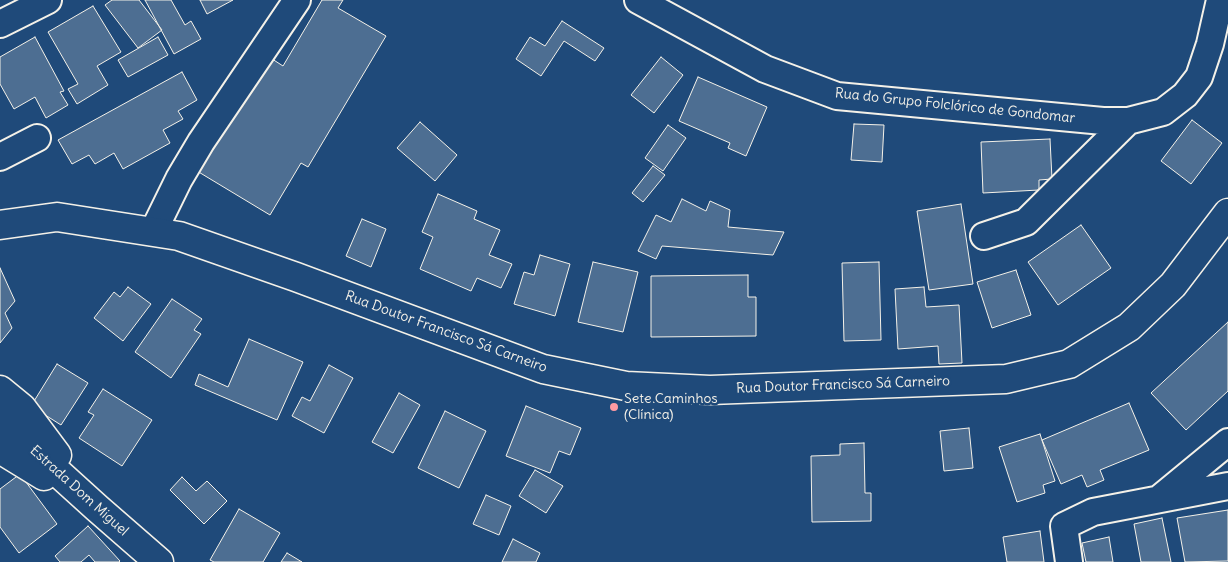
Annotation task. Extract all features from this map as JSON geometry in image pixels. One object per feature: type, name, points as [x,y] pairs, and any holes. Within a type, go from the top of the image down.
[{"type":"main road","name":"Rua Doutor Francisco Sá Carneiro","points":[[0,225],[57,217],[179,236],[543,369],[626,386],[710,390],[1006,379],[1069,364],[1129,327],[1173,285],[1228,213]]},
{"type":"main road","points":[[0,390],[22,408],[97,508]]},
{"type":"main road","name":"Estrada Dom Miguel","points":[[3,432],[97,508],[159,562]]},
{"type":"street","points":[[0,24],[48,0]]},
{"type":"street","points":[[153,232],[178,179],[297,0]]},
{"type":"street","name":"Rua do Grupo Folclórico de Gondomar","points":[[638,0],[765,69],[837,96],[1093,120],[1128,121],[1163,112],[1185,95],[1198,76],[1210,44],[1220,0]]},
{"type":"street","points":[[984,236],[1026,222],[1128,121]]},
{"type":"street","points":[[0,157],[37,138]]},
{"type":"street","points":[[1157,500],[1228,442]]},
{"type":"street","points":[[1068,562],[1064,526],[1093,512],[1228,486]]},
{"type":"building","points":[[112,0],[139,0],[162,30],[138,48],[105,5]]},
{"type":"building","points":[[145,0],[171,0],[185,25],[191,21],[201,39],[174,54]]},
{"type":"building","points":[[200,0],[233,0],[207,14]]},
{"type":"building","points":[[322,0],[343,0],[338,8],[386,36],[308,167],[301,163],[270,215],[197,171],[266,55],[283,66]]},
{"type":"building","points":[[93,6],[121,52],[97,66],[108,85],[77,104],[68,89],[78,84],[48,32]]},
{"type":"building","points":[[562,21],[604,48],[595,61],[564,41],[541,76],[516,59],[530,37],[545,46]]},
{"type":"building","points":[[35,37],[64,91],[60,92],[68,105],[46,118],[35,97],[14,109],[0,84],[0,57]]},
{"type":"building","points":[[158,37],[168,55],[128,77],[118,60]]},
{"type":"building","points":[[661,57],[683,75],[654,113],[631,95]]},
{"type":"building","points":[[182,72],[197,100],[178,111],[183,119],[163,130],[170,143],[123,169],[114,153],[95,164],[89,155],[72,164],[58,140]]},
{"type":"building","points":[[698,77],[767,107],[746,156],[728,148],[730,143],[679,121]]},
{"type":"building","points":[[1192,120],[1222,143],[1191,184],[1161,161]]},
{"type":"building","points":[[420,122],[457,155],[435,181],[397,148]]},
{"type":"building","points":[[854,124],[884,125],[882,162],[851,160]]},
{"type":"building","points":[[668,125],[686,138],[663,171],[645,158]]},
{"type":"building","points":[[1050,139],[1052,179],[1039,180],[1039,190],[983,193],[981,142]]},
{"type":"building","points":[[653,166],[665,175],[643,202],[632,193]]},
{"type":"building","points":[[438,194],[477,211],[474,219],[500,230],[489,255],[512,264],[501,288],[477,278],[471,291],[420,269],[433,237],[422,232]]},
{"type":"building","points":[[682,199],[706,211],[710,201],[730,210],[728,227],[784,232],[773,255],[662,246],[656,259],[638,251],[656,215],[671,222]]},
{"type":"building","points":[[961,204],[973,284],[929,290],[917,211]]},
{"type":"building","points":[[362,219],[386,229],[371,267],[346,256]]},
{"type":"building","points":[[1081,225],[1111,268],[1058,305],[1028,262]]},
{"type":"building","points":[[540,255],[570,264],[555,316],[514,304],[524,272],[534,275]]},
{"type":"building","points":[[593,262],[638,272],[623,332],[578,322]]},
{"type":"building","points":[[879,262],[881,340],[844,341],[842,263]]},
{"type":"building","points":[[0,268],[15,301],[5,313],[12,328],[0,343]]},
{"type":"building","points":[[1016,270],[1031,315],[992,328],[977,282]]},
{"type":"building","points":[[748,275],[748,297],[756,297],[756,336],[651,337],[651,276]]},
{"type":"building","points":[[128,287],[151,304],[123,341],[94,318],[114,292],[120,297]]},
{"type":"building","points":[[924,287],[926,307],[959,305],[962,363],[939,364],[938,346],[898,349],[895,289]]},
{"type":"building","points":[[172,299],[202,319],[194,330],[201,334],[171,378],[135,352]]},
{"type":"building","points":[[1228,322],[1228,391],[1186,430],[1151,393]]},
{"type":"building","points":[[249,339],[303,362],[277,420],[195,385],[199,374],[228,387]]},
{"type":"building","points":[[57,364],[88,383],[61,425],[31,406]]},
{"type":"building","points":[[329,365],[353,378],[324,433],[292,416],[302,397],[310,401]]},
{"type":"building","points":[[103,389],[152,420],[122,466],[79,438],[94,415],[88,412]]},
{"type":"building","points":[[399,393],[420,405],[393,453],[372,442]]},
{"type":"building","points":[[1129,403],[1149,450],[1100,470],[1104,480],[1087,487],[1082,475],[1061,484],[1042,440]]},
{"type":"building","points":[[526,406],[581,428],[570,455],[559,451],[550,473],[506,456]]},
{"type":"building","points":[[445,411],[486,431],[459,488],[418,468]]},
{"type":"building","points":[[969,428],[973,468],[944,471],[940,431]]},
{"type":"building","points":[[1040,434],[1055,481],[1043,485],[1045,493],[1017,502],[999,447]]},
{"type":"building","points":[[864,443],[865,493],[871,493],[871,521],[812,522],[811,456],[840,455],[840,444]]},
{"type":"building","points":[[535,470],[563,486],[546,513],[519,496]]},
{"type":"building","points":[[20,474],[57,524],[19,553],[0,527],[0,489]]},
{"type":"building","points":[[182,477],[196,491],[207,481],[227,501],[204,524],[170,490]]},
{"type":"building","points":[[486,495],[511,506],[499,535],[473,524]]},
{"type":"building","points":[[239,509],[280,533],[263,562],[214,562],[210,560]]},
{"type":"building","points":[[1228,510],[1228,561],[1185,562],[1177,518]]},
{"type":"building","points":[[1162,518],[1171,562],[1141,562],[1134,524]]},
{"type":"building","points":[[88,526],[119,562],[95,562],[89,555],[81,562],[60,562],[55,556]]},
{"type":"building","points":[[1040,531],[1044,562],[1007,562],[1003,537]]},
{"type":"building","points":[[1109,537],[1113,562],[1086,562],[1082,543]]},
{"type":"building","points":[[513,539],[540,553],[536,562],[502,562]]},
{"type":"building","points":[[287,553],[302,562],[281,562]]},
{"type":"place","name":"Sete Caminhos (Clínica)","points":[[614,407]]}]
